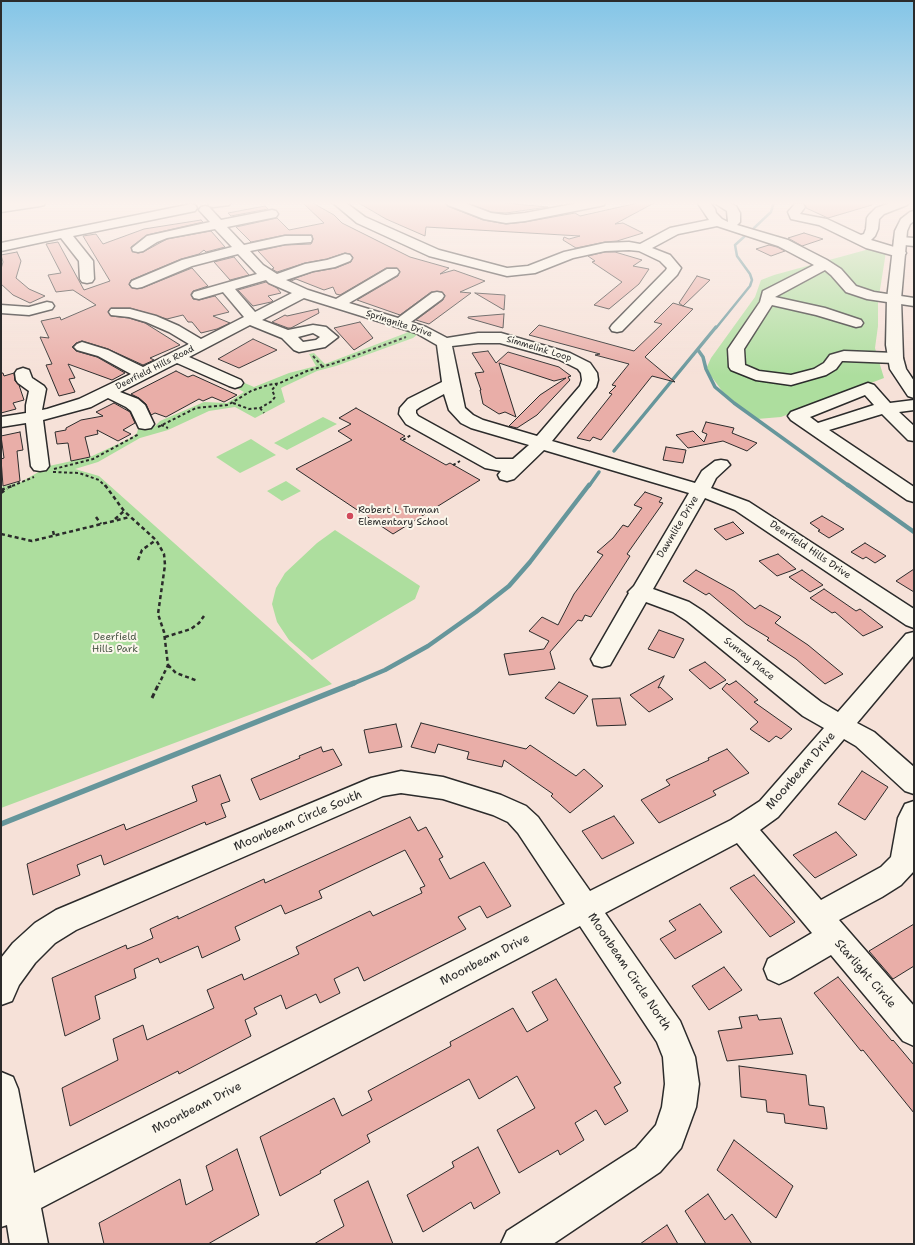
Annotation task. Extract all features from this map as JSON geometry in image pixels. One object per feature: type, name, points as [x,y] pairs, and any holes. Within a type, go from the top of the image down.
[{"type":"main road","points":[[85,260],[87,279]]},
{"type":"main road","points":[[137,284],[187,263],[199,260]]},
{"type":"main road","name":"Springnite Drive","points":[[250,260],[270,277],[303,293],[430,333],[444,343],[452,383],[454,402],[458,410],[467,419],[478,424],[700,490]]},
{"type":"main road","points":[[198,295],[310,267],[330,264],[340,260]]},
{"type":"main road","points":[[459,260],[513,276],[555,260]]},
{"type":"main road","points":[[617,328],[672,272],[674,268],[667,260]]},
{"type":"main road","points":[[816,260],[836,272],[852,289],[872,296],[914,302]]},
{"type":"main road","points":[[901,260],[894,299],[895,358],[898,369],[914,393]]},
{"type":"main road","points":[[822,263],[819,269],[768,294],[767,300],[750,331],[736,349],[737,367],[756,375],[791,380],[820,372],[830,366],[836,358],[844,356],[895,358]]},
{"type":"main road","points":[[337,304],[392,272]]},
{"type":"main road","points":[[227,288],[251,319],[287,335]]},
{"type":"main road","name":"Deerfield Hills Road","points":[[1,422],[34,417],[67,409],[108,392],[303,293]]},
{"type":"main road","points":[[400,323],[437,296]]},
{"type":"main road","points":[[767,300],[820,311],[856,323]]},
{"type":"main road","points":[[1,309],[12,309],[20,318],[29,311],[47,306]]},
{"type":"main road","points":[[116,312],[151,319],[174,329],[201,345]]},
{"type":"main road","name":"Simmelink Loop","points":[[444,343],[478,338],[501,338],[564,356],[584,366],[590,373],[588,387],[541,442],[514,470],[505,466],[491,464],[412,420],[408,414],[408,408],[414,403],[452,383]]},
{"type":"main road","points":[[82,347],[103,353],[144,374]]},
{"type":"main road","points":[[177,357],[235,383]]},
{"type":"main road","points":[[24,374],[24,380],[38,389],[34,406],[34,417],[45,471]]},
{"type":"main road","points":[[910,488],[797,416],[868,388],[885,408],[914,436]]},
{"type":"main road","points":[[108,392],[132,403],[139,409],[150,427]]},
{"type":"main road","points":[[816,429],[875,410],[914,405]]},
{"type":"main road","name":"Dawnlite Drive","points":[[639,592],[709,475],[721,465]]},
{"type":"main road","name":"Deerfield Hills Drive","points":[[700,490],[726,499],[759,516],[914,620]]},
{"type":"main road","points":[[602,659],[639,592]]},
{"type":"main road","name":"Sunray Place","points":[[639,592],[681,607],[695,616],[812,709],[865,739],[914,783]]},
{"type":"main road","name":"Moonbeam Drive","points":[[11,1203],[586,909],[741,828],[769,810],[914,640]]},
{"type":"main road","name":"Moonbeam Circle South","points":[[1,990],[7,975],[24,953],[45,933],[66,920],[380,786],[401,782],[443,788],[501,806],[517,814],[528,825],[586,909]]},
{"type":"main road","points":[[779,969],[825,927],[872,888],[891,876],[904,862],[911,818],[914,812]]},
{"type":"main road","name":"Starlight Circle","points":[[741,828],[914,1030]]},
{"type":"main road","name":"Moonbeam Circle North","points":[[520,1244],[648,1160],[669,1136],[679,1107],[682,1084],[679,1057],[669,1032],[586,909]]},
{"type":"main road","points":[[1,1089],[11,1203],[29,1244]]},
{"type":"path","points":[[162,426],[168,421],[196,408],[221,406],[233,403],[251,391],[268,385],[277,384],[316,368],[335,363],[401,339],[417,329]]},
{"type":"path","points":[[233,403],[249,409],[260,408],[272,402],[275,397],[272,390],[277,384]]},
{"type":"path","points":[[260,408],[264,413]]},
{"type":"path","points":[[1,493],[45,471],[93,459],[132,439],[150,427],[162,426],[168,428]]},
{"type":"path","points":[[45,471],[79,473],[99,480],[105,485],[124,511],[156,540],[164,554],[165,565],[158,614],[165,637],[168,665],[152,698]]},
{"type":"path","points":[[1,490],[11,487]]},
{"type":"path","points":[[113,521],[124,511]]},
{"type":"path","points":[[96,517],[101,524]]},
{"type":"path","points":[[1,534],[32,541],[131,517]]},
{"type":"path","points":[[53,531],[54,535]]},
{"type":"path","points":[[138,560],[142,550],[156,540]]},
{"type":"path","points":[[165,637],[191,629],[199,623],[204,616]]},
{"type":"path","points":[[168,665],[176,673],[198,681]]},
{"type":"green space","points":[[829,260],[885,260],[878,302],[878,326],[875,348],[884,378],[781,417],[757,419],[725,395],[706,369],[711,358],[755,297],[761,280]]},
{"type":"green space","name":"Deerfield Hills Park","points":[[409,331],[418,334],[413,338],[336,366],[317,371],[281,388],[285,402],[255,418],[235,407],[209,411],[168,430],[140,438],[98,462],[75,469],[99,476],[332,684],[1,808],[1,487],[21,482],[49,466],[90,457],[131,438],[137,433],[138,429],[155,426],[160,421],[204,402],[227,403],[244,392],[231,385],[240,381],[254,387],[289,373],[316,366],[309,354],[314,353],[325,364]]},
{"type":"green space","points":[[323,417],[337,424],[287,450],[274,443]]},
{"type":"green space","points":[[251,439],[276,455],[240,473],[216,457]]},
{"type":"green space","points":[[286,481],[301,491],[282,501],[267,491]]},
{"type":"green space","points":[[335,530],[420,586],[415,599],[312,660],[289,640],[277,622],[272,604],[276,588],[285,573],[317,543]]},
{"type":"building","points":[[2,260],[21,260],[16,278],[29,289],[45,296],[30,303],[13,295],[1,284],[1,269]]},
{"type":"building","points":[[54,260],[68,260],[84,290],[110,281],[97,260],[178,260],[131,280],[129,285],[132,288],[142,288],[192,268],[208,286],[193,291],[191,294],[193,299],[199,300],[215,296],[229,312],[213,316],[230,323],[217,329],[201,333],[192,322],[188,322],[183,315],[167,319],[130,308],[111,308],[108,311],[111,316],[129,318],[145,323],[180,345],[150,358],[154,360],[143,365],[108,349],[82,341],[76,343],[72,347],[76,351],[97,357],[125,373],[112,380],[68,364],[75,378],[69,379],[75,392],[59,396],[46,365],[52,364],[40,337],[49,338],[41,321],[60,317],[61,320],[96,305],[73,290],[56,292],[48,275],[61,273]]},
{"type":"building","points":[[222,260],[237,260],[249,275],[230,280],[214,262]]},
{"type":"building","points":[[267,260],[321,260],[305,263],[277,272],[272,269],[274,268]]},
{"type":"building","points":[[352,260],[421,260],[449,268],[440,274],[454,270],[485,281],[460,292],[471,293],[429,324],[416,320],[443,300],[445,295],[442,292],[431,292],[400,315],[357,300],[398,276],[400,271],[397,268],[386,268],[340,295],[336,294],[333,287],[324,290],[296,279],[290,280],[313,272],[336,268],[351,262]]},
{"type":"building","points":[[594,260],[642,260],[633,266],[649,269],[639,284],[609,309],[594,305],[622,282],[592,262],[595,261]]},
{"type":"building","points":[[697,276],[710,280],[683,306],[679,303]]},
{"type":"building","points":[[266,282],[277,288],[281,293],[268,296],[273,301],[271,302],[253,306],[238,290]]},
{"type":"building","points":[[475,293],[505,295],[504,310]]},
{"type":"building","points":[[673,303],[693,309],[645,357],[675,382],[652,376],[601,440],[593,437],[590,441],[577,438],[612,394],[609,393],[616,386],[612,385],[629,364],[595,355],[600,354],[529,335],[539,325],[634,351],[662,324],[654,322]]},
{"type":"building","points":[[318,309],[319,313],[291,328],[272,322],[285,315],[287,316]]},
{"type":"building","points":[[504,314],[503,328],[468,318],[468,317]]},
{"type":"building","points":[[360,322],[373,338],[354,350],[334,328]]},
{"type":"building","points":[[253,339],[277,350],[239,368],[218,359]]},
{"type":"building","points":[[488,351],[496,363],[508,352],[559,367],[571,376],[568,377],[570,380],[537,415],[517,428],[509,426],[540,395],[566,378],[554,381],[499,363],[516,417],[505,412],[499,414],[483,404],[481,390],[475,373],[484,372],[472,353]]},
{"type":"building","points":[[176,371],[188,377],[193,375],[237,395],[224,402],[212,397],[203,401],[199,399],[166,417],[155,413],[151,415],[146,404],[131,394]]},
{"type":"building","points":[[1,373],[3,373],[4,376],[14,373],[15,381],[19,385],[24,400],[13,403],[16,409],[1,413]]},
{"type":"building","points":[[114,403],[130,412],[135,423],[123,430],[131,434],[118,441],[97,430],[98,434],[85,437],[90,457],[71,461],[68,443],[57,444],[55,432],[66,430],[66,428],[81,420],[103,416],[96,412]]},
{"type":"building","points":[[356,408],[405,436],[400,439],[446,465],[450,463],[480,480],[393,534],[296,469],[352,440],[338,431],[351,424],[339,418]]},
{"type":"building","points":[[706,422],[734,428],[732,433],[757,443],[747,451],[723,441],[688,448],[676,435],[693,431],[704,442],[707,434],[702,432]]},
{"type":"building","points":[[20,432],[23,450],[17,451],[20,481],[3,486],[1,459],[4,458],[1,436]]},
{"type":"building","points":[[666,447],[686,450],[683,463],[663,460]]},
{"type":"building","points":[[645,492],[662,498],[659,502],[663,503],[627,554],[630,556],[591,617],[585,615],[582,621],[578,620],[550,652],[555,669],[509,675],[504,654],[544,649],[549,641],[529,631],[542,617],[558,625],[574,594],[603,555],[597,552],[613,538],[623,525],[628,527],[642,508],[634,505]]},
{"type":"building","points":[[822,516],[844,529],[829,538],[818,531],[820,530],[810,523]]},
{"type":"building","points":[[733,522],[744,533],[726,540],[714,529]]},
{"type":"building","points":[[865,543],[886,556],[875,563],[866,557],[863,559],[851,552]]},
{"type":"building","points":[[778,554],[796,569],[777,576],[759,561]]},
{"type":"building","points":[[914,569],[914,592],[896,581]]},
{"type":"building","points":[[696,570],[734,591],[755,609],[760,605],[781,617],[775,623],[808,645],[843,674],[825,684],[796,659],[767,640],[769,638],[746,624],[709,593],[706,595],[683,581]]},
{"type":"building","points":[[802,570],[823,585],[810,592],[789,577]]},
{"type":"building","points":[[824,589],[856,611],[860,609],[883,627],[863,636],[835,612],[832,613],[810,598]]},
{"type":"building","points":[[659,630],[684,639],[674,658],[648,649]]},
{"type":"building","points":[[705,662],[726,680],[710,689],[689,670]]},
{"type":"building","points":[[664,676],[658,688],[660,687],[673,699],[649,712],[630,695]]},
{"type":"building","points":[[736,681],[758,700],[754,702],[792,729],[781,739],[776,736],[769,742],[750,729],[758,722],[722,689],[727,683],[729,685]]},
{"type":"building","points":[[559,682],[588,696],[574,714],[545,698]]},
{"type":"building","points":[[620,698],[626,725],[597,726],[592,699]]},
{"type":"building","points":[[421,723],[526,749],[530,745],[576,776],[584,769],[603,786],[570,813],[551,796],[553,794],[504,760],[502,767],[467,759],[469,752],[438,744],[435,753],[411,747]]},
{"type":"building","points":[[396,724],[402,747],[369,753],[364,730]]},
{"type":"building","points":[[321,747],[323,752],[333,749],[342,765],[260,800],[251,779],[300,758],[299,756]]},
{"type":"building","points":[[727,749],[749,773],[713,791],[716,795],[659,823],[641,800],[670,785],[666,780],[709,760],[708,758]]},
{"type":"building","points":[[862,771],[888,787],[865,820],[838,804]]},
{"type":"building","points":[[220,775],[230,801],[221,804],[226,817],[206,825],[205,822],[104,865],[101,855],[77,865],[80,875],[33,895],[27,864],[124,824],[126,830],[197,801],[192,786]]},
{"type":"building","points":[[614,816],[634,843],[602,859],[582,831]]},
{"type":"building","points":[[410,817],[418,831],[426,827],[443,857],[439,859],[450,879],[484,862],[511,906],[487,918],[480,906],[458,917],[466,929],[364,981],[358,967],[334,979],[340,993],[320,1003],[316,994],[286,1009],[281,995],[254,1008],[257,1014],[245,1020],[251,1036],[179,1074],[178,1071],[70,1126],[62,1088],[118,1060],[113,1039],[143,1025],[147,1040],[214,1008],[207,990],[242,974],[244,980],[299,954],[296,947],[370,911],[373,916],[422,893],[420,888],[425,886],[405,850],[319,891],[322,898],[285,914],[281,905],[235,927],[240,940],[202,958],[198,946],[160,963],[158,958],[134,969],[136,978],[95,996],[100,1019],[65,1036],[52,978],[126,945],[127,949],[140,944],[153,938],[150,929],[178,916],[178,919],[264,879],[265,883]]},
{"type":"building","points":[[836,832],[857,855],[815,878],[793,855]]},
{"type":"building","points":[[754,875],[795,922],[770,937],[730,888]]},
{"type":"building","points":[[700,904],[722,932],[675,959],[660,939],[676,930],[669,921]]},
{"type":"building","points":[[914,924],[914,966],[893,979],[869,951]]},
{"type":"building","points":[[724,967],[742,990],[709,1010],[692,986]]},
{"type":"building","points":[[838,977],[914,1065],[914,1113],[814,993]]},
{"type":"building","points":[[556,979],[621,1083],[614,1087],[628,1111],[605,1125],[596,1110],[575,1123],[584,1140],[560,1155],[558,1150],[519,1173],[497,1130],[535,1108],[517,1076],[479,1099],[469,1079],[367,1135],[370,1142],[320,1171],[321,1173],[280,1196],[260,1137],[334,1098],[342,1116],[372,1100],[368,1091],[451,1046],[450,1042],[513,1008],[527,1032],[548,1020],[532,992]]},
{"type":"building","points":[[757,1015],[759,1020],[781,1018],[793,1054],[727,1061],[718,1031],[742,1028],[739,1017]]},
{"type":"building","points":[[739,1066],[806,1075],[809,1105],[824,1107],[827,1129],[785,1123],[784,1114],[767,1112],[766,1100],[741,1097]]},
{"type":"building","points":[[734,1140],[793,1186],[776,1218],[717,1170]]},
{"type":"building","points":[[478,1147],[500,1193],[474,1209],[471,1202],[423,1232],[407,1195],[454,1167],[452,1162]]},
{"type":"building","points":[[237,1149],[259,1215],[208,1244],[104,1244],[99,1223],[180,1179],[186,1205],[213,1190],[206,1166]]},
{"type":"building","points":[[368,1181],[393,1244],[314,1244],[344,1226],[334,1200]]},
{"type":"building","points":[[708,1194],[725,1220],[732,1214],[752,1244],[706,1244],[685,1211]]},
{"type":"building","points":[[667,1225],[678,1244],[640,1244]]},
{"type":"waterway","points":[[716,328],[750,286],[752,280],[750,274],[740,260]]},
{"type":"waterway","points":[[614,451],[716,327]]},
{"type":"waterway","points":[[698,350],[703,357],[706,369],[715,387],[734,403],[849,486]]},
{"type":"waterway","points":[[589,486],[599,472]]},
{"type":"waterway","points":[[352,684],[385,670],[428,646],[476,612],[509,586],[530,562],[589,485]]},
{"type":"waterway","points":[[848,485],[914,532]]},
{"type":"waterway","points":[[1,824],[354,683]]},
{"type":"place","name":"Robert L Turman Elementary School","points":[[350,516]]}]
